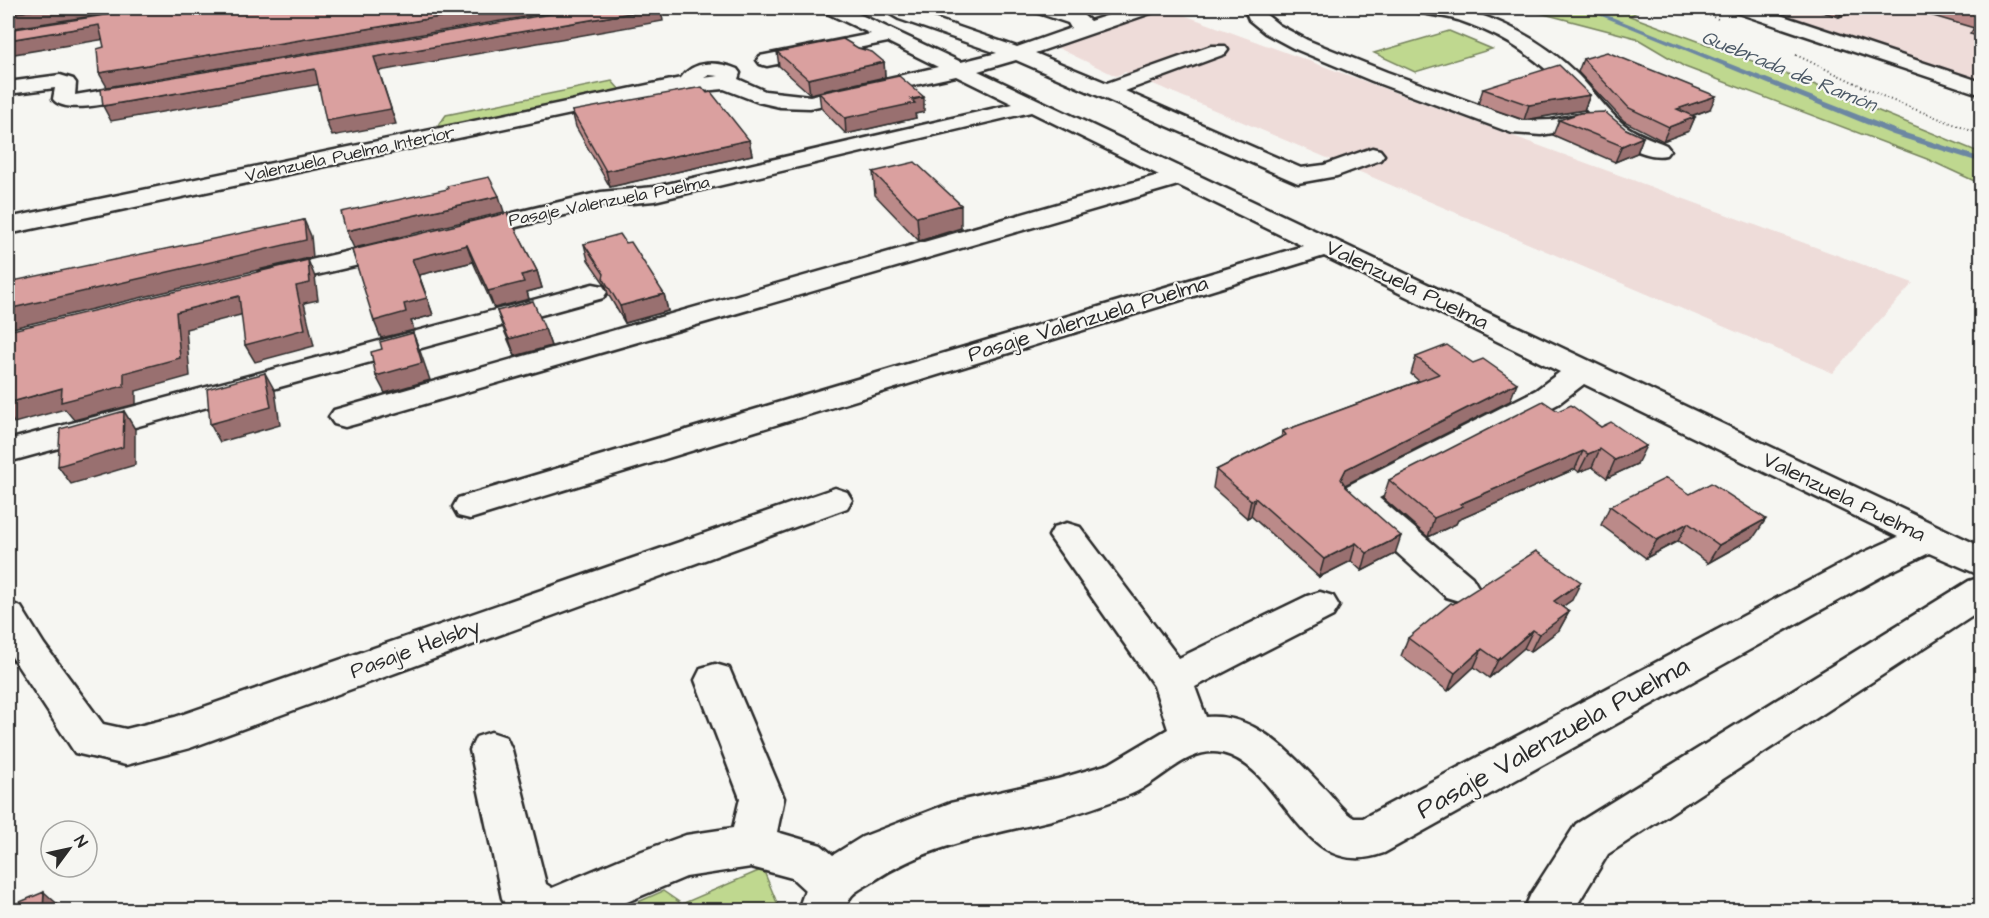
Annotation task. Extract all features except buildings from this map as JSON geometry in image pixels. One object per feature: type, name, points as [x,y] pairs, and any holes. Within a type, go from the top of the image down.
[{"type":"street","name":"Valenzuela Puelma","points":[[832,8],[1982,563]]},
{"type":"street","points":[[889,8],[929,26],[1016,53],[1298,176],[1329,171],[1372,155]]},
{"type":"street","points":[[1042,8],[1069,15],[1076,19],[1078,24],[1088,27]]},
{"type":"street","name":"Valenzuela Puelma Interior","points":[[8,226],[693,82],[691,79],[695,74],[713,69],[730,73],[727,82],[758,96],[780,101],[810,102],[961,70],[1147,8]]},
{"type":"street","points":[[1253,8],[1256,17],[1285,36],[1310,48],[1520,128],[1540,130],[1572,120],[1604,118]]},
{"type":"street","points":[[1423,8],[1461,15],[1522,40],[1569,78],[1619,132],[1658,150]]},
{"type":"street","points":[[1742,8],[1982,89]]},
{"type":"street","points":[[766,60],[891,36]]},
{"type":"street","points":[[1106,91],[1218,50]]},
{"type":"street","points":[[8,88],[60,81],[66,83],[64,99],[73,102],[165,86]]},
{"type":"street","name":"Pasaje Valenzuela Puelma","points":[[450,235],[601,199],[654,194],[1035,105]]},
{"type":"street","points":[[421,139],[436,116]]},
{"type":"street","points":[[841,171],[1063,119]]},
{"type":"street","points":[[345,417],[1182,176]]},
{"type":"street","points":[[240,285],[415,243]]},
{"type":"street","name":"Pasaje Valenzuela Puelma","points":[[470,507],[1328,247]]},
{"type":"street","points":[[8,452],[593,292]]},
{"type":"street","points":[[1459,587],[1355,496],[1546,397],[1583,370]]},
{"type":"street","name":"Pasaje Helsby","points":[[8,617],[30,655],[90,740],[126,747],[186,731],[835,500]]},
{"type":"street","points":[[1066,536],[1172,680],[1192,736]]},
{"type":"street","name":"Pasaje Valenzuela Puelma","points":[[557,910],[639,873],[686,856],[751,846],[806,860],[827,897],[878,852],[950,823],[1058,799],[1121,779],[1192,736],[1214,734],[1231,737],[1248,745],[1268,759],[1335,831],[1352,839],[1368,838],[1871,565],[1929,538]]},
{"type":"street","points":[[1548,910],[1593,840],[1982,591]]},
{"type":"street","points":[[1172,680],[1320,606]]},
{"type":"street","points":[[715,680],[762,798],[751,846]]},
{"type":"street","points":[[491,750],[526,898],[544,910]]},
{"type":"path","points":[[1691,8],[1723,22]]},
{"type":"path","points":[[1786,50],[1891,100],[1982,135]]},
{"type":"shaded area","points":[[1161,8],[1913,283],[1833,373],[1125,72],[1116,76],[1052,45]]},
{"type":"shaded area","points":[[1730,8],[1981,8],[1981,96]]},
{"type":"green space","points":[[1521,8],[1643,8],[1630,16],[1796,77],[1981,153],[1981,184],[1927,159],[1685,67],[1636,38]]},
{"type":"green space","points":[[1449,31],[1492,49],[1415,72],[1374,53]]},
{"type":"green space","points":[[612,81],[621,91],[436,129],[446,115]]},
{"type":"green space","points":[[763,869],[780,910],[620,910],[663,891],[682,904]]},
{"type":"waterway","name":"Quebrada de Ramón","points":[[1585,8],[1896,133],[1982,161]]}]
